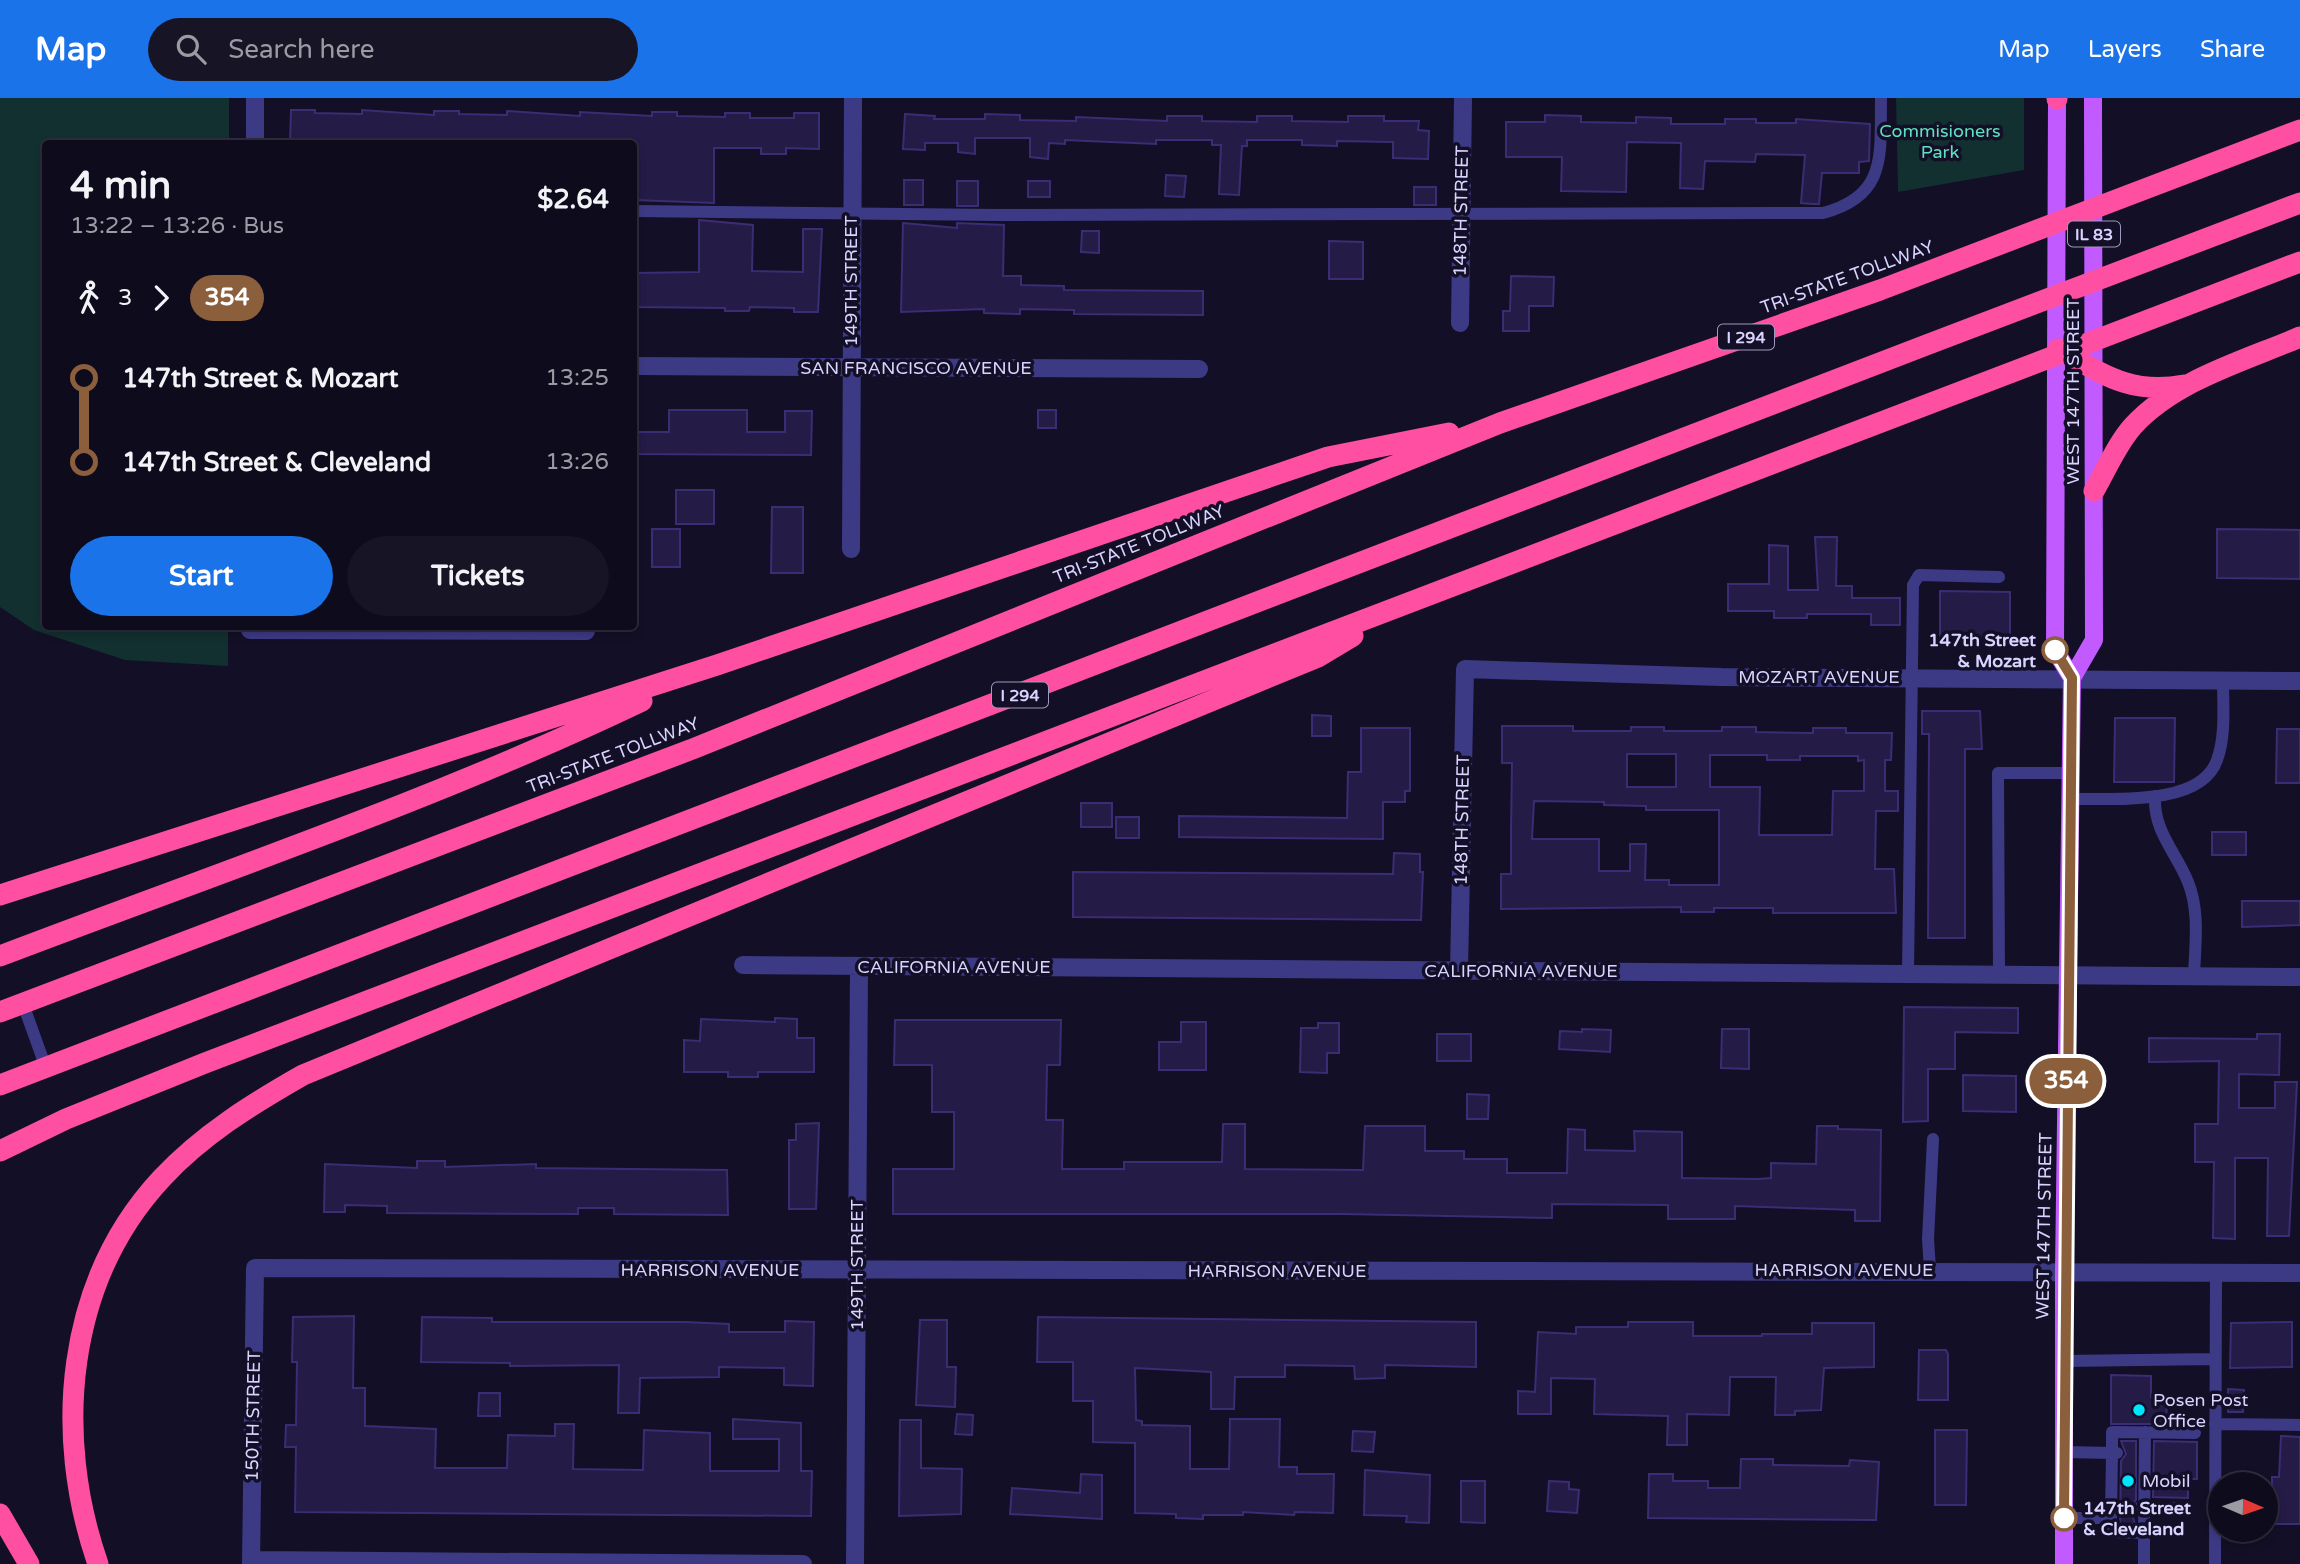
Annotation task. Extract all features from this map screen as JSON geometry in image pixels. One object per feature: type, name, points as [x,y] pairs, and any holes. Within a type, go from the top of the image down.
[{"type":"highway","name":"TRI-STATE TOLLWAY","points":[[0,1012],[695,748],[1500,423],[1991,249],[2300,130]]},
{"type":"highway","name":"I 294","points":[[0,1085],[2300,203]]},
{"type":"highway","points":[[0,1151],[66,1119],[205,1063],[2300,262]]},
{"type":"highway","points":[[2094,491],[2131,429],[2151,409],[2191,384],[2300,337]]},
{"type":"highway","points":[[2056,348],[2119,383],[2163,388],[2191,384]]},
{"type":"highway","points":[[0,895],[717,665],[1328,457],[1500,423]]},
{"type":"highway","points":[[98,1564],[80,1498],[73,1454],[71,1416],[81,1334],[93,1296],[113,1249],[133,1214],[162,1178],[214,1130],[303,1075],[1318,657],[1396,609]]},
{"type":"highway","points":[[0,956],[561,740],[717,665]]},
{"type":"highway","points":[[0,1514],[29,1564]]},
{"type":"main road","name":"WEST 147TH STREET","points":[[2057,98],[2055,650],[2072,678]]},
{"type":"main road","name":"WEST 147TH STREET","points":[[2064,1564],[2064,1271],[2072,678],[2094,640],[2093,98]]},
{"type":"street","points":[[255,98],[255,140]]},
{"type":"street","name":"149TH STREET","points":[[851,549],[853,98]]},
{"type":"street","name":"148TH STREET","points":[[1460,323],[1463,98]]},
{"type":"street","name":"SAN FRANCISCO AVENUE","points":[[637,366],[1199,369]]},
{"type":"street","points":[[474,630],[586,631]]},
{"type":"street","name":"148TH STREET","points":[[1459,971],[1465,670]]},
{"type":"street","name":"MOZART AVENUE","points":[[1465,670],[1721,677],[2300,681]]},
{"type":"street","name":"CALIFORNIA AVENUE","points":[[743,965],[2300,976]]},
{"type":"street","name":"149TH STREET","points":[[855,1564],[859,966]]},
{"type":"street","name":"HARRISON AVENUE","points":[[255,1268],[2300,1273]]},
{"type":"street","name":"150TH STREET","points":[[251,1562],[255,1268]]},
{"type":"street","points":[[251,1562],[803,1564]]},
{"type":"lane","points":[[637,211],[997,215],[1823,213],[1845,208],[1860,198],[1875,178],[1880,162],[1881,98]]},
{"type":"lane","points":[[1908,974],[1913,585],[1919,575],[1999,577]]},
{"type":"lane","points":[[2070,799],[2155,796],[2183,792],[2214,768],[2221,741],[2223,680]]},
{"type":"lane","points":[[1999,974],[1998,773],[2071,773]]},
{"type":"lane","points":[[2155,796],[2157,821],[2192,896],[2196,930],[2194,976]]},
{"type":"lane","points":[[23,1004],[46,1068]]},
{"type":"lane","points":[[1930,1270],[1928,1239],[1933,1139]]},
{"type":"lane","points":[[2215,1564],[2216,1271]]},
{"type":"lane","points":[[2064,1361],[2215,1359]]},
{"type":"lane","points":[[2215,1424],[2300,1425]]},
{"type":"lane","points":[[2144,1533],[2111,1532],[2115,1481],[2112,1432],[2195,1433]]},
{"type":"lane","points":[[2144,1564],[2142,1454],[2145,1432]]},
{"type":"lane","points":[[2064,1452],[2115,1453]]},
{"type":"lane","points":[[2142,1508],[2185,1508]]},
{"type":"lane","points":[[2064,1518],[2113,1511]]},
{"type":"green space","points":[[0,98],[229,98],[229,140],[42,140],[42,630],[228,630],[228,666],[125,660],[34,630],[0,607]]},
{"type":"green space","name":"Commisioners Park","points":[[1896,98],[2024,98],[2024,170],[1898,192]]},
{"type":"building","points":[[291,110],[362,114],[362,110],[434,115],[434,111],[459,111],[459,114],[507,115],[507,111],[580,116],[580,112],[652,116],[652,112],[677,112],[677,116],[725,117],[725,113],[750,113],[750,118],[794,118],[794,113],[819,113],[819,149],[786,148],[786,154],[761,154],[761,148],[714,148],[714,203],[637,200],[637,140],[290,140]]},
{"type":"building","points":[[905,114],[935,116],[934,119],[985,119],[985,114],[1020,115],[1020,120],[1076,121],[1076,117],[1167,121],[1167,116],[1202,116],[1202,121],[1257,122],[1257,116],[1292,116],[1292,121],[1348,122],[1348,116],[1384,116],[1384,121],[1419,121],[1418,130],[1429,131],[1428,159],[1393,158],[1393,142],[1337,141],[1337,146],[1302,145],[1302,140],[1247,140],[1247,146],[1242,146],[1239,195],[1219,194],[1221,145],[1212,145],[1212,140],[1156,140],[1156,144],[1065,140],[1065,144],[1049,143],[1048,159],[1030,157],[1030,138],[975,138],[975,154],[958,152],[958,143],[925,143],[925,150],[903,149]]},
{"type":"building","points":[[1545,115],[1581,116],[1581,122],[1636,123],[1636,117],[1671,118],[1671,124],[1725,124],[1725,119],[1756,119],[1756,123],[1796,123],[1796,119],[1870,124],[1869,161],[1859,162],[1859,173],[1822,173],[1819,204],[1812,204],[1801,203],[1805,155],[1756,154],[1755,162],[1705,161],[1703,189],[1680,188],[1681,143],[1627,142],[1626,192],[1561,191],[1562,157],[1506,157],[1506,122],[1545,122]]},
{"type":"building","points":[[1166,175],[1186,176],[1184,197],[1165,196]]},
{"type":"building","points":[[904,180],[923,180],[923,205],[904,205]]},
{"type":"building","points":[[957,181],[978,181],[978,206],[957,206]]},
{"type":"building","points":[[1028,181],[1050,181],[1050,197],[1028,197]]},
{"type":"building","points":[[1414,187],[1436,187],[1436,205],[1414,205]]},
{"type":"building","points":[[699,220],[753,225],[752,271],[803,272],[803,229],[822,229],[818,312],[794,312],[794,308],[750,307],[749,311],[725,311],[725,308],[637,307],[637,273],[699,272]]},
{"type":"building","points":[[903,223],[957,228],[957,223],[1004,225],[1003,276],[1021,276],[1021,285],[1064,286],[1064,290],[1203,291],[1203,315],[1074,314],[1074,310],[1020,309],[1020,314],[984,313],[984,309],[901,312]]},
{"type":"building","points":[[1082,231],[1099,231],[1099,253],[1081,252]]},
{"type":"building","points":[[1329,241],[1363,242],[1363,279],[1329,279]]},
{"type":"building","points":[[1511,276],[1554,277],[1553,306],[1529,306],[1529,331],[1503,331],[1503,311],[1510,311]]},
{"type":"building","points":[[669,410],[747,410],[747,432],[785,432],[785,411],[812,411],[811,455],[637,454],[637,432],[669,432]]},
{"type":"building","points":[[1038,410],[1056,410],[1056,428],[1038,428]]},
{"type":"building","points":[[676,490],[714,490],[714,524],[676,524]]},
{"type":"building","points":[[772,507],[803,507],[803,573],[771,573]]},
{"type":"building","points":[[652,529],[680,529],[680,567],[652,567]]},
{"type":"building","points":[[2217,529],[2300,530],[2300,579],[2217,578]]},
{"type":"building","points":[[1815,537],[1837,537],[1836,586],[1852,586],[1852,598],[1900,598],[1900,625],[1871,625],[1871,614],[1807,614],[1807,618],[1774,618],[1774,611],[1728,611],[1728,584],[1769,584],[1769,545],[1788,546],[1788,590],[1818,590]]},
{"type":"building","points":[[1940,591],[2010,592],[2010,638],[1940,637]]},
{"type":"building","points":[[1922,711],[1980,711],[1982,749],[1965,749],[1965,938],[1928,938],[1929,734],[1922,734]]},
{"type":"building","points":[[1312,715],[1331,716],[1331,736],[1312,736]]},
{"type":"building","points":[[2115,718],[2175,718],[2174,782],[2114,782]]},
{"type":"building","points":[[1502,726],[1573,726],[1573,731],[1631,731],[1631,727],[1664,727],[1664,731],[1722,731],[1722,727],[1756,727],[1756,732],[1813,733],[1813,728],[1846,728],[1846,733],[1892,733],[1891,760],[1885,760],[1885,791],[1898,791],[1898,811],[1876,811],[1875,869],[1894,869],[1896,913],[1773,913],[1773,908],[1714,908],[1714,912],[1681,912],[1681,907],[1501,909],[1501,874],[1511,874],[1512,763],[1502,763]],"holes":[[[1627,754],[1676,754],[1676,787],[1627,787]],[[1710,755],[1767,755],[1767,760],[1800,760],[1800,756],[1858,756],[1858,761],[1864,760],[1864,791],[1833,791],[1832,835],[1759,835],[1760,787],[1710,787]],[[1534,801],[1604,802],[1604,805],[1646,806],[1646,810],[1719,810],[1719,885],[1669,885],[1669,880],[1645,880],[1646,844],[1630,844],[1630,871],[1599,871],[1599,839],[1532,839]]]},
{"type":"building","points":[[1361,728],[1410,728],[1410,791],[1405,791],[1405,802],[1383,802],[1383,839],[1179,837],[1179,816],[1347,818],[1348,772],[1361,772]]},
{"type":"building","points":[[2277,729],[2300,729],[2300,783],[2276,783]]},
{"type":"building","points":[[1081,803],[1112,803],[1112,827],[1081,827]]},
{"type":"building","points":[[1116,817],[1139,817],[1139,838],[1116,838]]},
{"type":"building","points":[[2212,832],[2246,832],[2246,855],[2212,855]]},
{"type":"building","points":[[1394,853],[1420,854],[1420,872],[1423,872],[1421,920],[1073,917],[1073,872],[1393,874]]},
{"type":"building","points":[[2242,901],[2300,901],[2300,925],[2242,927]]},
{"type":"building","points":[[1904,1007],[2018,1008],[2018,1033],[1955,1032],[1955,1069],[1928,1069],[1928,1121],[1903,1122]]},
{"type":"building","points":[[775,1018],[797,1019],[797,1038],[814,1038],[814,1072],[758,1072],[758,1077],[728,1077],[728,1072],[684,1072],[684,1040],[700,1041],[701,1019],[775,1022]]},
{"type":"building","points":[[895,1020],[1061,1020],[1060,1065],[1047,1065],[1046,1120],[1063,1120],[1062,1169],[1124,1169],[1124,1162],[1222,1162],[1223,1124],[1245,1124],[1245,1169],[1363,1170],[1365,1126],[1425,1126],[1425,1151],[1464,1151],[1464,1159],[1507,1159],[1507,1173],[1567,1173],[1568,1129],[1585,1130],[1585,1150],[1635,1151],[1634,1131],[1682,1132],[1682,1178],[1758,1179],[1771,1178],[1771,1163],[1816,1164],[1817,1126],[1838,1126],[1838,1129],[1881,1130],[1880,1221],[1855,1221],[1855,1210],[1735,1206],[1735,1219],[1668,1219],[1668,1205],[1552,1204],[1552,1218],[1343,1214],[893,1214],[893,1169],[954,1169],[954,1112],[932,1112],[932,1065],[894,1065]]},
{"type":"building","points":[[1181,1022],[1206,1022],[1206,1070],[1159,1070],[1159,1042],[1181,1042]]},
{"type":"building","points":[[1318,1023],[1339,1023],[1339,1053],[1327,1053],[1327,1073],[1300,1072],[1301,1028],[1318,1028]]},
{"type":"building","points":[[1582,1029],[1611,1030],[1610,1052],[1559,1049],[1560,1031],[1582,1032]]},
{"type":"building","points":[[1722,1029],[1749,1029],[1749,1069],[1721,1068]]},
{"type":"building","points":[[1437,1034],[1471,1034],[1471,1061],[1437,1061]]},
{"type":"building","points":[[2257,1034],[2280,1034],[2279,1075],[2239,1074],[2239,1108],[2275,1108],[2275,1082],[2297,1082],[2289,1236],[2267,1236],[2268,1158],[2235,1158],[2235,1239],[2213,1238],[2214,1162],[2195,1162],[2195,1124],[2218,1124],[2219,1061],[2149,1062],[2149,1038],[2257,1039]]},
{"type":"building","points":[[1963,1075],[2016,1076],[2016,1112],[1963,1111]]},
{"type":"building","points":[[1467,1094],[1489,1095],[1488,1119],[1467,1119]]},
{"type":"building","points":[[819,1123],[816,1209],[789,1209],[789,1140],[796,1140],[796,1124]]},
{"type":"building","points":[[417,1161],[445,1161],[445,1167],[536,1164],[536,1168],[727,1170],[728,1215],[614,1214],[614,1208],[578,1208],[578,1214],[387,1213],[387,1206],[345,1205],[345,1212],[324,1212],[325,1164],[417,1168]]},
{"type":"building","points":[[354,1316],[353,1388],[365,1388],[365,1426],[436,1429],[435,1468],[507,1468],[508,1435],[555,1436],[555,1424],[574,1424],[573,1469],[643,1470],[644,1430],[710,1433],[710,1471],[779,1471],[779,1439],[733,1439],[733,1419],[801,1423],[801,1471],[812,1471],[811,1516],[295,1512],[296,1447],[285,1447],[286,1425],[296,1425],[297,1362],[292,1362],[293,1317]]},
{"type":"building","points":[[422,1317],[492,1318],[492,1322],[729,1324],[729,1332],[785,1332],[785,1321],[814,1322],[813,1386],[784,1385],[784,1368],[719,1367],[719,1377],[640,1378],[639,1413],[618,1413],[619,1365],[510,1366],[510,1363],[421,1362]]},
{"type":"building","points":[[1038,1317],[1476,1322],[1476,1367],[1385,1365],[1385,1378],[1355,1379],[1354,1366],[1285,1365],[1285,1377],[1235,1377],[1234,1409],[1211,1409],[1211,1372],[1135,1368],[1136,1420],[1142,1421],[1142,1425],[1190,1426],[1190,1469],[1229,1469],[1230,1419],[1280,1419],[1279,1467],[1297,1467],[1297,1474],[1334,1474],[1333,1513],[1295,1512],[1294,1515],[1243,1512],[1243,1515],[1203,1515],[1203,1519],[1176,1518],[1176,1514],[1135,1513],[1135,1443],[1093,1442],[1093,1401],[1073,1401],[1073,1362],[1037,1362]]},
{"type":"building","points":[[920,1320],[947,1320],[947,1367],[956,1367],[955,1407],[916,1405]]},
{"type":"building","points":[[1628,1322],[1693,1322],[1693,1336],[1812,1334],[1812,1323],[1874,1323],[1874,1367],[1824,1368],[1821,1410],[1795,1411],[1795,1415],[1775,1415],[1776,1377],[1730,1377],[1729,1415],[1687,1414],[1687,1445],[1667,1445],[1668,1416],[1594,1414],[1595,1379],[1551,1378],[1551,1414],[1518,1414],[1518,1391],[1535,1392],[1538,1332],[1576,1334],[1576,1327],[1628,1327]]},
{"type":"building","points":[[2292,1322],[2292,1367],[2230,1368],[2231,1323]]},
{"type":"building","points":[[1919,1350],[1946,1350],[1948,1400],[1918,1400]]},
{"type":"building","name":"Posen Post Office","points":[[2111,1375],[2151,1376],[2151,1397],[2166,1397],[2167,1424],[2111,1424]]},
{"type":"building","points":[[2228,1389],[2244,1390],[2243,1412],[2228,1412]]},
{"type":"building","points":[[479,1393],[500,1393],[500,1416],[478,1416]]},
{"type":"building","points":[[957,1414],[973,1415],[972,1435],[955,1434]]},
{"type":"building","points":[[900,1420],[921,1420],[921,1468],[962,1469],[961,1514],[899,1516]]},
{"type":"building","points":[[1935,1430],[1967,1430],[1966,1505],[1935,1505]]},
{"type":"building","points":[[1353,1431],[1375,1432],[1373,1452],[1352,1451]]},
{"type":"building","points":[[2281,1436],[2300,1437],[2300,1524],[2278,1524]]},
{"type":"building","points":[[2121,1441],[2136,1441],[2136,1500],[2130,1507],[2135,1524],[2120,1524],[2121,1461],[2126,1454]]},
{"type":"building","points":[[2154,1441],[2197,1442],[2197,1479],[2188,1479],[2188,1498],[2153,1497]]},
{"type":"building","points":[[1741,1459],[1773,1459],[1773,1465],[1849,1466],[1850,1460],[1879,1462],[1876,1520],[1648,1518],[1649,1474],[1673,1474],[1673,1481],[1708,1481],[1708,1488],[1740,1488]]},
{"type":"building","points":[[1365,1470],[1430,1475],[1429,1523],[1406,1522],[1407,1516],[1364,1515]]},
{"type":"building","points":[[1081,1474],[1102,1475],[1102,1519],[1010,1514],[1012,1488],[1080,1493]]},
{"type":"building","points":[[1461,1481],[1485,1481],[1485,1523],[1461,1522]]},
{"type":"building","points":[[1549,1481],[1569,1482],[1569,1489],[1579,1490],[1577,1513],[1547,1511]]},
{"type":"bus line","name":"354","points":[[2055,650],[2072,678],[2064,1245],[2064,1518]]},
{"type":"place","name":"147th Street & Mozart","points":[[2055,650]]},
{"type":"place","name":"Posen Post Office","points":[[2139,1410]]},
{"type":"place","name":"Mobil","points":[[2128,1481]]},
{"type":"place","name":"147th Street & Cleveland","points":[[2064,1518]]}]
